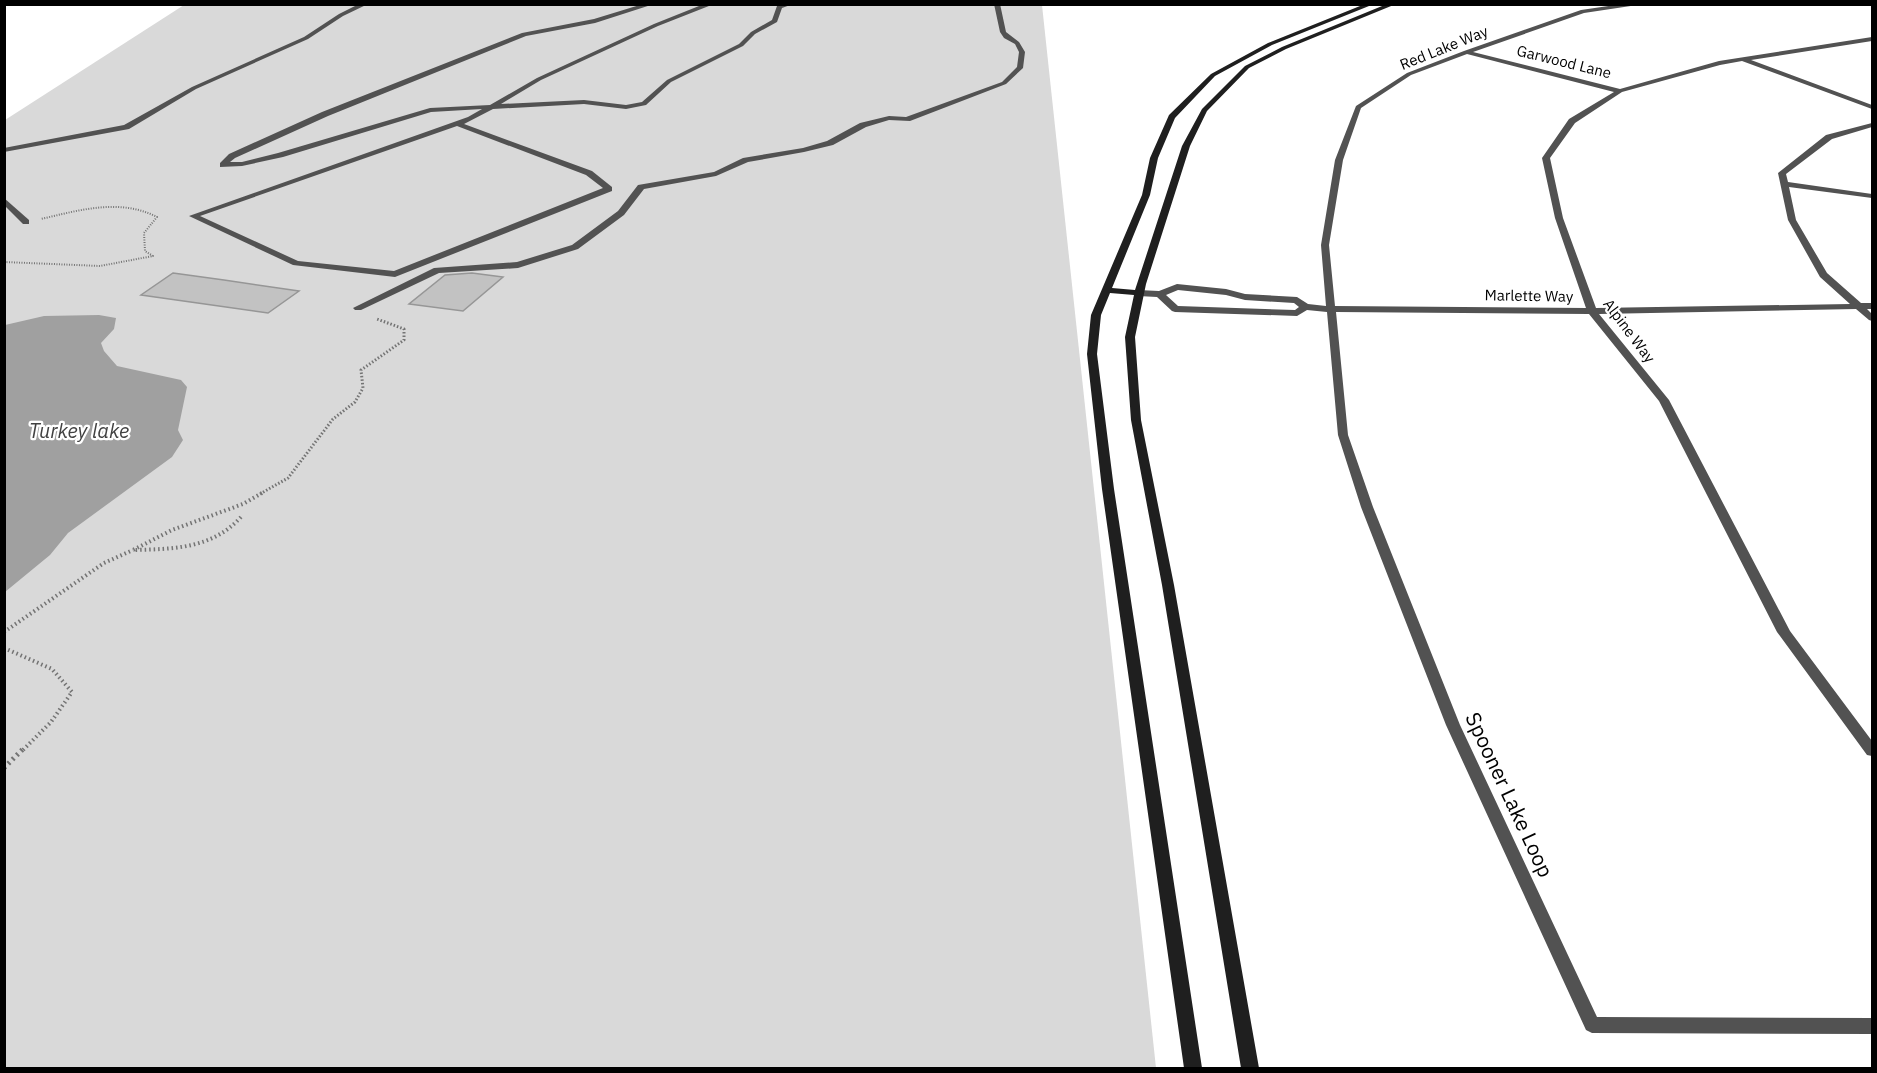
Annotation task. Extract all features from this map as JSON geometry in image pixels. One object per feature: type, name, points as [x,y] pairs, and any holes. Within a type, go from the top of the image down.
[{"type":"main road","points":[[1193,1068],[1110,501],[1093,365],[1095,315],[1146,195],[1154,158],[1172,117],[1213,75],[1270,44],[1371,4]]},
{"type":"main road","points":[[1250,1068],[1136,420],[1130,337],[1138,293],[1186,146],[1204,110],[1247,67],[1284,48],[1393,4]]},
{"type":"main road","points":[[1106,290],[1138,293]]},
{"type":"street","points":[[4,150],[126,127],[194,88],[306,38],[341,15],[365,4]]},
{"type":"street","points":[[651,4],[595,21],[524,34],[325,114],[232,156],[223,165],[242,164],[280,155],[430,110],[584,102],[626,107],[644,104],[669,81],[741,45],[753,33],[775,21],[779,7],[790,4]]},
{"type":"street","points":[[457,124],[589,173],[609,189],[396,274],[296,263],[193,216],[457,124],[494,106],[539,79],[656,25],[711,4]]},
{"type":"street","points":[[358,308],[438,270],[518,265],[575,247],[621,213],[641,187],[716,174],[746,160],[830,143],[863,124],[889,118],[907,119],[1004,83],[1020,68],[1022,52],[1017,43],[1006,39],[1002,34],[997,4]]},
{"type":"street","name":"Red Lake Way","points":[[1329,309],[1325,245],[1339,160],[1358,107],[1408,74],[1466,52],[1583,11],[1641,4]]},
{"type":"street","name":"Alpine Way","points":[[1872,39],[1741,59],[1620,91],[1572,121],[1546,158],[1559,218],[1592,311],[1664,400],[1784,632],[1872,751]]},
{"type":"street","name":"Garwood Lane","points":[[1466,52],[1620,91]]},
{"type":"street","points":[[1741,59],[1872,107]]},
{"type":"street","points":[[1872,125],[1829,137],[1782,173],[1792,220],[1823,275],[1872,318]]},
{"type":"street","points":[[1783,184],[1872,196]]},
{"type":"street","points":[[4,200],[26,222]]},
{"type":"street","points":[[1138,293],[1160,294],[1177,287],[1226,292],[1245,297],[1297,300],[1305,307],[1297,313],[1246,310],[1232,313],[1175,309],[1160,294]]},
{"type":"street","points":[[1245,297],[1246,310]]},
{"type":"street","name":"Marlette Way","points":[[1305,307],[1592,311],[1872,306]]},
{"type":"street","name":"Spooner Lake Loop","points":[[1329,309],[1343,435],[1367,507],[1453,725],[1592,1025],[1872,1026]]},
{"type":"path","points":[[4,262],[100,266],[153,256],[145,251],[144,233],[157,217],[148,211],[124,207],[76,211],[26,222]]},
{"type":"path","points":[[4,632],[104,563],[172,530],[243,504],[288,478],[333,419],[355,402],[363,388],[361,370],[404,340],[404,329],[358,308]]},
{"type":"path","points":[[133,550],[177,548],[217,540],[240,517]]},
{"type":"path","points":[[4,648],[43,662],[65,677],[72,692],[51,722],[4,768]]},
{"type":"shaded area","points":[[184,5],[1042,5],[1156,1068],[5,1068],[5,120]]},
{"type":"water","name":"Turkey lake","points":[[99,315],[116,318],[114,329],[101,343],[104,351],[117,366],[181,380],[187,387],[178,430],[183,440],[172,457],[68,533],[50,555],[5,592],[5,325],[44,316]]},
{"type":"building","points":[[173,273],[299,291],[268,313],[141,295]]},
{"type":"building","points":[[472,273],[503,277],[463,311],[409,304],[445,275]]}]
